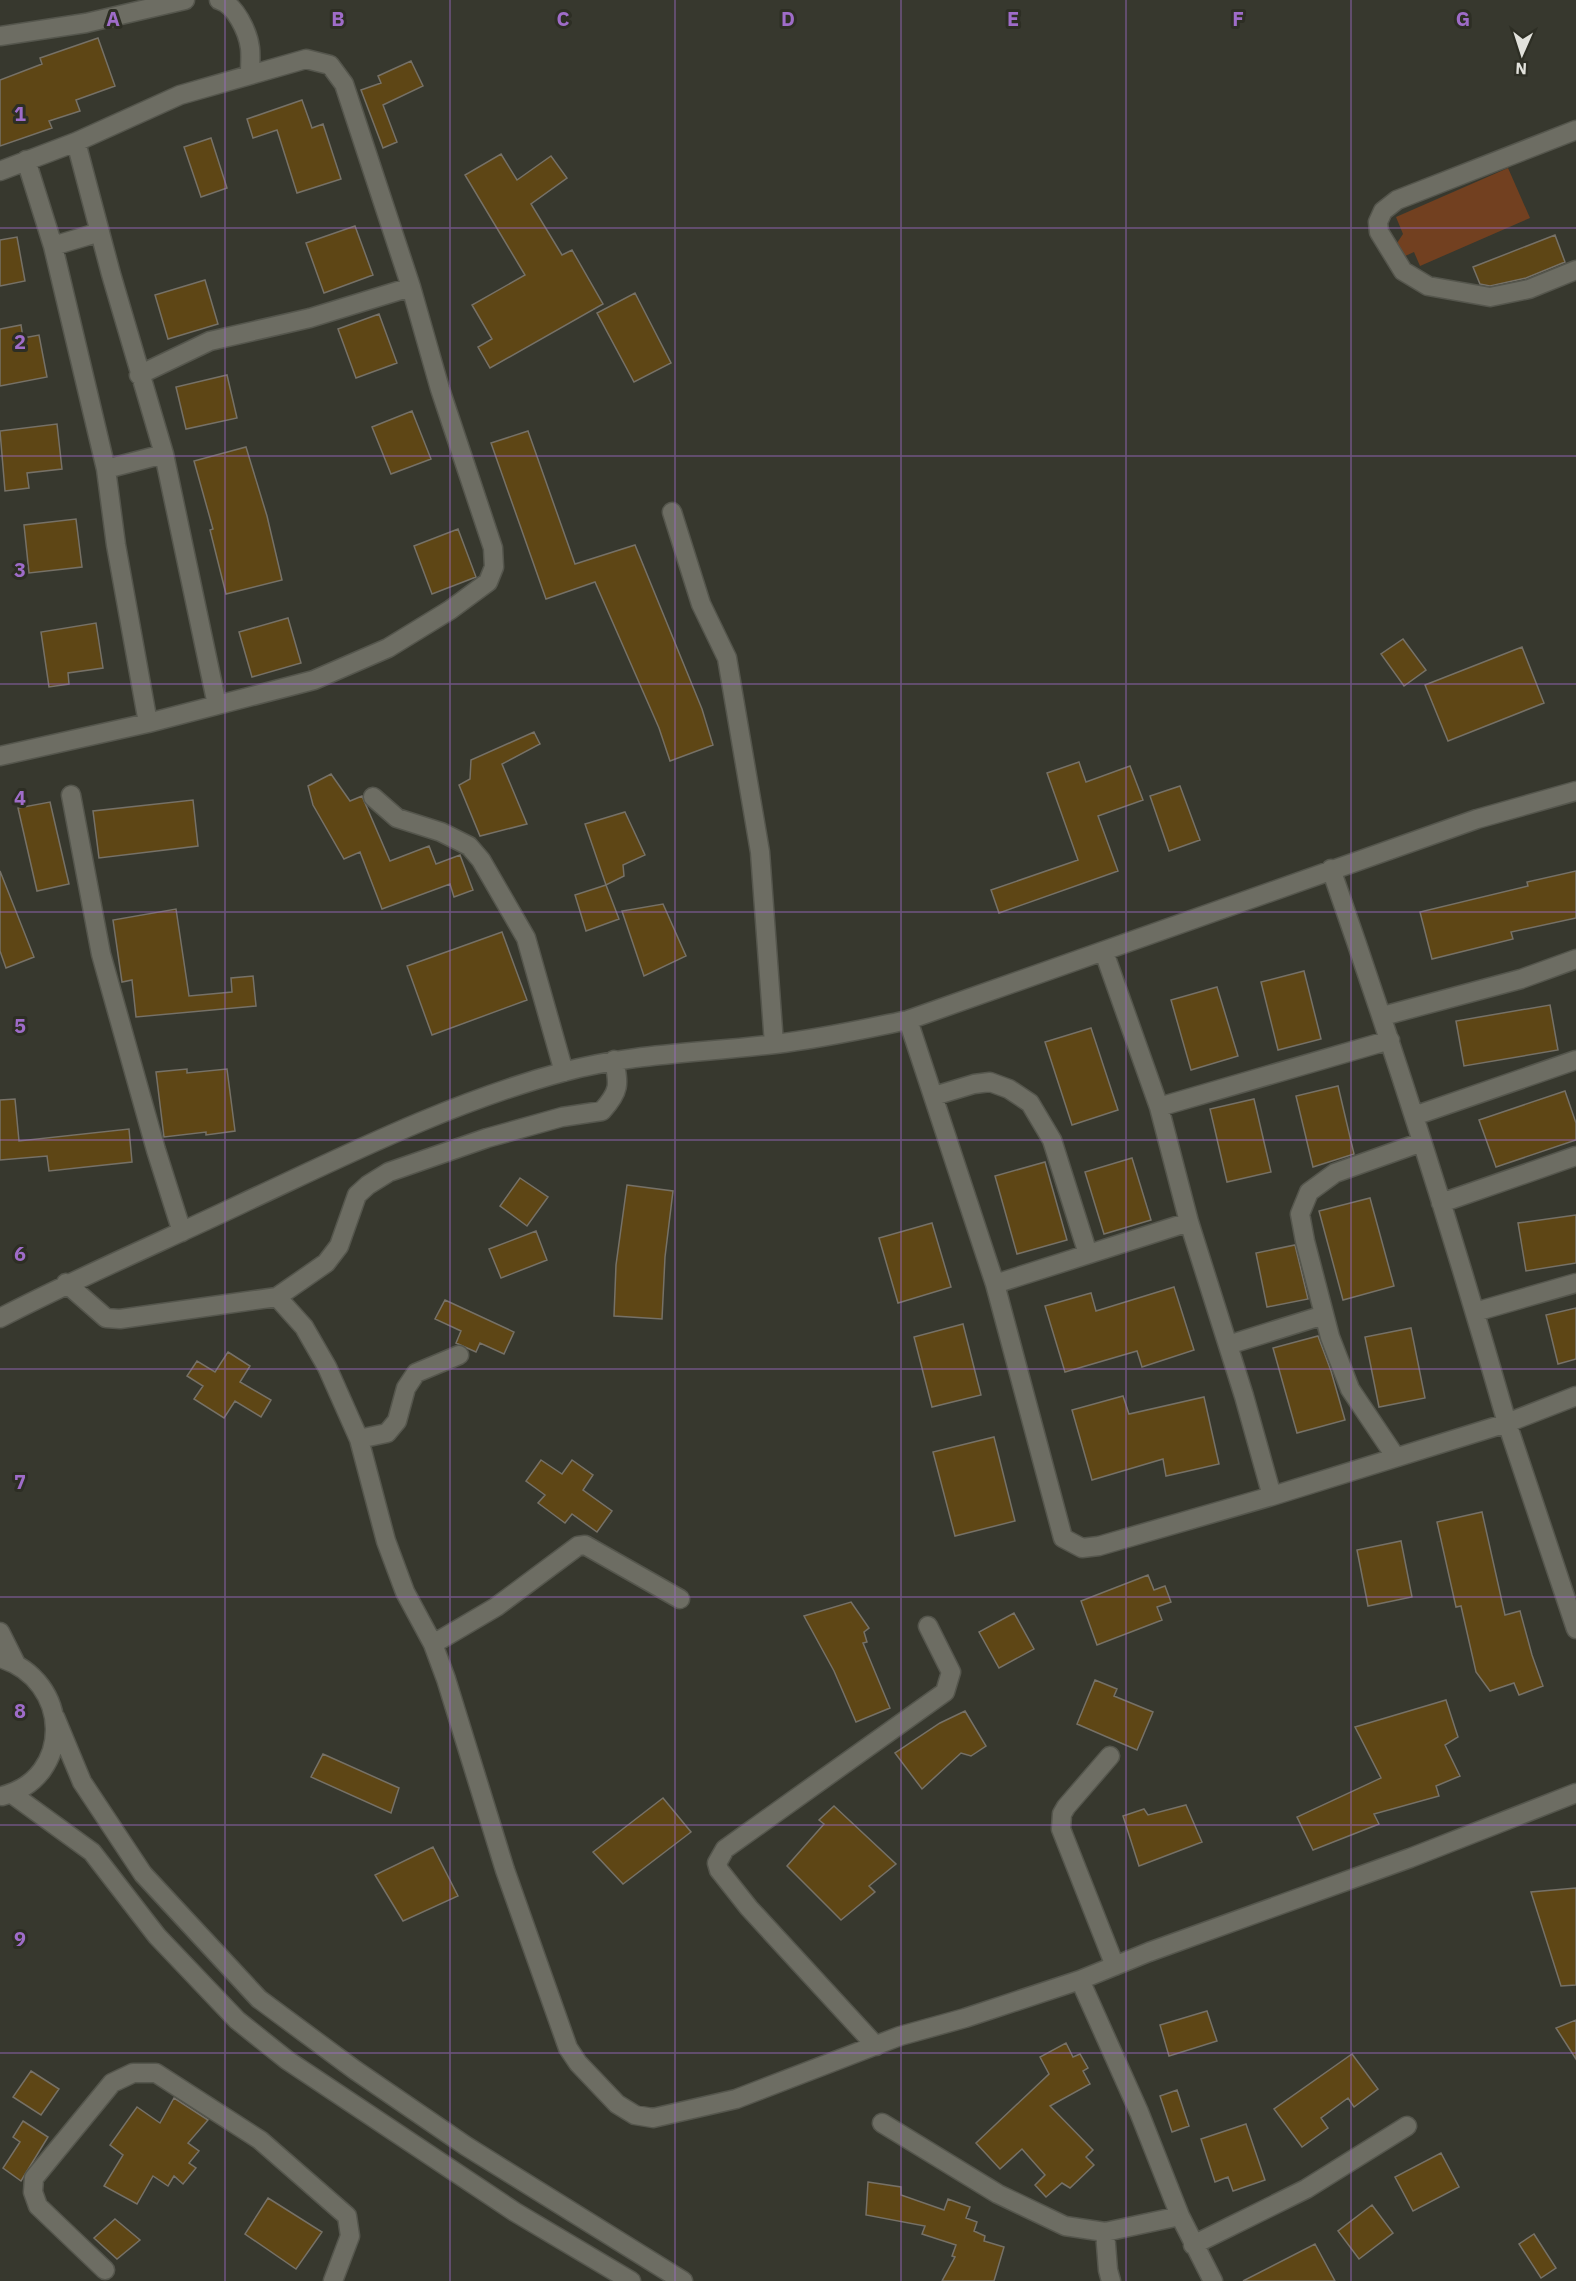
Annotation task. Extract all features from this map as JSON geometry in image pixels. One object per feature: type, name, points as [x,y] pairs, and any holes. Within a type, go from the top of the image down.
[{"type":"street","points":[[0,36],[86,23],[185,0]]},
{"type":"street","points":[[219,0],[225,2],[241,21],[250,46],[250,73]]},
{"type":"street","points":[[0,171],[76,142],[180,95],[250,73],[306,59],[330,65],[344,84],[411,287],[440,389],[494,548],[494,567],[488,582],[450,610],[388,648],[314,680],[148,723],[0,756]]},
{"type":"street","points":[[1576,130],[1397,200],[1383,211],[1378,222],[1379,232],[1403,271],[1428,286],[1490,297],[1529,289],[1576,270]]},
{"type":"street","points":[[76,142],[139,375],[164,454],[216,705]]},
{"type":"street","points":[[27,160],[53,246],[106,469],[116,545],[148,723]]},
{"type":"street","points":[[53,246],[100,232]]},
{"type":"street","points":[[139,375],[210,341],[310,318],[411,287]]},
{"type":"street","points":[[106,469],[164,454]]},
{"type":"street","points":[[672,512],[701,604],[727,658],[759,852],[774,1044]]},
{"type":"street","points":[[0,1318],[66,1283],[182,1232],[404,1128],[515,1086],[614,1060],[774,1044],[908,1020],[1104,952],[1331,869],[1478,819],[1576,790]]},
{"type":"street","points":[[71,795],[101,954],[156,1150],[182,1232]]},
{"type":"street","points":[[373,797],[397,818],[441,832],[469,846],[481,860],[526,938],[564,1072]]},
{"type":"street","points":[[1331,869],[1383,1016],[1507,1423],[1576,1629]]},
{"type":"street","points":[[1104,952],[1159,1107],[1189,1222],[1272,1496]]},
{"type":"street","points":[[1383,1016],[1521,979],[1576,959]]},
{"type":"street","points":[[908,1020],[995,1284],[1063,1538],[1082,1548],[1100,1546],[1272,1496],[1507,1423],[1576,1396]]},
{"type":"street","points":[[1159,1107],[1390,1040]]},
{"type":"street","points":[[66,1283],[106,1318],[120,1319],[277,1297],[326,1263],[339,1246],[357,1195],[368,1185],[389,1172],[487,1138],[562,1117],[602,1111],[615,1097],[619,1082],[614,1060]]},
{"type":"street","points":[[1413,1116],[1576,1060]]},
{"type":"street","points":[[934,1096],[974,1084],[990,1082],[1009,1089],[1030,1102],[1052,1140],[1088,1254]]},
{"type":"street","points":[[1395,1456],[1350,1389],[1330,1337],[1300,1214],[1309,1192],[1335,1173],[1422,1142]]},
{"type":"street","points":[[1441,1203],[1576,1156]]},
{"type":"street","points":[[995,1284],[1189,1222]]},
{"type":"street","points":[[1475,1312],[1576,1283]]},
{"type":"street","points":[[277,1297],[304,1327],[327,1367],[358,1439],[386,1542],[405,1592],[433,1644],[446,1679],[505,1870],[568,2048],[578,2063],[617,2104],[635,2115],[653,2118],[736,2099],[900,2036],[965,2018],[1080,1980],[1410,1858],[1576,1793]]},
{"type":"street","points":[[1228,1345],[1324,1315]]},
{"type":"street","points":[[358,1439],[387,1433],[397,1421],[406,1388],[416,1373],[459,1355]]},
{"type":"street","points":[[433,1644],[496,1607],[578,1546],[585,1545],[680,1599]]},
{"type":"street","points":[[876,2046],[749,1908],[719,1870],[717,1863],[725,1849],[945,1692],[951,1672],[928,1626]]},
{"type":"street","points":[[0,1632],[8,1660],[34,1676],[48,1695],[82,1782],[143,1874],[243,1984],[259,1999],[355,2070],[466,2146],[683,2281]]},
{"type":"street","points":[[55,1717],[55,1741],[46,1763],[32,1781],[6,1796],[92,1852],[165,1944],[237,2020],[286,2060],[515,2212],[631,2281]]},
{"type":"street","points":[[1110,1756],[1066,1807],[1062,1814],[1062,1828],[1115,1966]]},
{"type":"street","points":[[1080,1980],[1139,2112],[1180,2216],[1213,2281]]},
{"type":"street","points":[[105,2270],[38,2206],[33,2192],[34,2178],[112,2083],[133,2073],[156,2073],[260,2140],[347,2216],[350,2236],[333,2281]]},
{"type":"street","points":[[882,2123],[998,2194],[1065,2226],[1105,2232],[1180,2216]]},
{"type":"street","points":[[1193,2245],[1306,2189],[1407,2126]]},
{"type":"street","points":[[1105,2232],[1111,2281]]},
{"type":"shaded area","points":[[1508,168],[1530,218],[1420,266],[1414,252],[1403,257],[1395,246],[1403,234],[1396,217]]},
{"type":"building","points":[[98,38],[115,86],[76,100],[80,111],[49,121],[52,128],[0,146],[0,80],[42,64],[40,58]]},
{"type":"building","points":[[411,61],[423,86],[383,105],[397,142],[383,148],[361,90],[381,83],[378,76]]},
{"type":"building","points":[[302,100],[312,128],[323,124],[341,179],[297,193],[277,130],[253,138],[247,119]]},
{"type":"building","points":[[211,138],[227,188],[201,197],[184,147]]},
{"type":"building","points":[[501,154],[517,180],[551,156],[567,178],[531,204],[562,255],[572,250],[603,304],[490,368],[478,347],[492,339],[472,305],[525,275],[465,175]]},
{"type":"building","points":[[355,226],[373,275],[324,293],[306,243]]},
{"type":"building","points":[[1555,235],[1565,262],[1526,278],[1490,286],[1480,284],[1473,267]]},
{"type":"building","points":[[17,237],[25,281],[0,286],[0,240]]},
{"type":"building","points":[[205,280],[218,324],[168,339],[155,295]]},
{"type":"building","points":[[635,293],[671,363],[634,382],[597,313]]},
{"type":"building","points":[[379,314],[397,363],[356,378],[338,329]]},
{"type":"building","points":[[21,325],[23,338],[39,335],[47,377],[0,386],[0,329]]},
{"type":"building","points":[[227,375],[237,418],[186,429],[176,387]]},
{"type":"building","points":[[412,411],[431,459],[391,474],[372,427]]},
{"type":"building","points":[[57,424],[62,469],[27,473],[29,488],[5,491],[0,431]]},
{"type":"building","points":[[528,431],[575,564],[635,545],[702,709],[713,745],[670,761],[659,728],[595,582],[546,599],[491,443]]},
{"type":"building","points":[[246,447],[267,516],[282,580],[226,594],[210,530],[213,529],[194,461]]},
{"type":"building","points":[[76,519],[82,567],[29,573],[24,525]]},
{"type":"building","points":[[458,529],[476,577],[432,594],[414,546]]},
{"type":"building","points":[[288,618],[301,663],[252,677],[239,632]]},
{"type":"building","points":[[96,623],[103,668],[68,673],[69,684],[49,687],[41,632]]},
{"type":"building","points":[[1403,639],[1426,670],[1404,686],[1381,654]]},
{"type":"building","points":[[1522,647],[1544,703],[1448,741],[1425,685]]},
{"type":"building","points":[[534,732],[540,744],[502,764],[527,824],[480,836],[459,785],[470,779],[471,760]]},
{"type":"building","points":[[1079,762],[1086,782],[1130,766],[1143,800],[1098,816],[1118,871],[999,913],[991,890],[1078,860],[1047,773]]},
{"type":"building","points":[[331,774],[350,801],[362,796],[390,861],[429,846],[436,864],[460,855],[473,890],[454,897],[450,884],[382,909],[360,852],[344,859],[313,805],[308,786]]},
{"type":"building","points":[[1180,786],[1200,840],[1169,851],[1150,796]]},
{"type":"building","points":[[193,800],[198,846],[99,858],[93,811]]},
{"type":"building","points":[[50,802],[69,884],[37,891],[18,808]]},
{"type":"building","points":[[625,812],[645,855],[623,865],[624,876],[606,885],[585,824]]},
{"type":"building","points":[[0,871],[34,957],[6,968],[0,951]]},
{"type":"building","points":[[1576,871],[1576,918],[1511,932],[1513,939],[1432,959],[1420,912],[1528,886],[1527,882]]},
{"type":"building","points":[[606,885],[619,919],[586,931],[575,895]]},
{"type":"building","points":[[663,904],[686,956],[644,976],[622,911]]},
{"type":"building","points":[[176,909],[189,996],[232,992],[231,978],[253,976],[256,1006],[136,1017],[132,980],[122,982],[113,920]]},
{"type":"building","points":[[502,932],[527,1000],[432,1035],[407,966]]},
{"type":"building","points":[[1304,971],[1321,1039],[1278,1050],[1261,982]]},
{"type":"building","points":[[1217,987],[1238,1056],[1191,1070],[1171,1000]]},
{"type":"building","points":[[1550,1005],[1558,1050],[1464,1066],[1456,1021]]},
{"type":"building","points":[[1091,1028],[1118,1110],[1072,1125],[1045,1042]]},
{"type":"building","points":[[187,1069],[187,1073],[227,1069],[235,1131],[164,1137],[156,1072]]},
{"type":"building","points":[[1338,1086],[1354,1154],[1313,1167],[1296,1096]]},
{"type":"building","points":[[1565,1091],[1576,1123],[1576,1140],[1496,1167],[1479,1120]]},
{"type":"building","points":[[15,1099],[19,1141],[129,1129],[132,1162],[49,1171],[47,1156],[0,1160],[0,1100]]},
{"type":"building","points":[[1254,1099],[1271,1172],[1227,1182],[1210,1109]]},
{"type":"building","points":[[1132,1158],[1151,1220],[1104,1234],[1085,1172]]},
{"type":"building","points":[[1045,1162],[1067,1240],[1017,1254],[995,1176]]},
{"type":"building","points":[[520,1178],[548,1197],[527,1226],[500,1206]]},
{"type":"building","points":[[627,1185],[673,1191],[665,1257],[662,1319],[614,1316],[616,1265]]},
{"type":"building","points":[[1370,1198],[1394,1286],[1343,1300],[1319,1211]]},
{"type":"building","points":[[1576,1215],[1576,1263],[1526,1271],[1518,1223]]},
{"type":"building","points":[[932,1223],[951,1287],[898,1303],[879,1238]]},
{"type":"building","points":[[536,1231],[547,1260],[501,1278],[489,1249]]},
{"type":"building","points":[[1295,1245],[1308,1299],[1267,1307],[1256,1253]]},
{"type":"building","points":[[1174,1287],[1194,1350],[1142,1367],[1137,1351],[1065,1372],[1045,1306],[1091,1293],[1096,1311]]},
{"type":"building","points":[[445,1300],[514,1332],[504,1354],[480,1343],[476,1352],[456,1343],[461,1331],[435,1319]]},
{"type":"building","points":[[1576,1308],[1576,1359],[1558,1364],[1546,1315]]},
{"type":"building","points":[[963,1324],[981,1395],[932,1407],[914,1337]]},
{"type":"building","points":[[1411,1328],[1425,1398],[1379,1407],[1365,1337]]},
{"type":"building","points":[[1318,1336],[1345,1420],[1297,1433],[1273,1348]]},
{"type":"building","points":[[228,1352],[250,1366],[240,1382],[271,1400],[261,1417],[235,1401],[224,1418],[194,1399],[203,1386],[187,1376],[197,1361],[215,1372]]},
{"type":"building","points":[[1123,1396],[1129,1414],[1204,1397],[1219,1464],[1166,1476],[1163,1459],[1092,1480],[1072,1410]]},
{"type":"building","points":[[994,1437],[1015,1521],[955,1536],[933,1452]]},
{"type":"building","points":[[541,1460],[562,1474],[572,1460],[593,1475],[583,1490],[612,1511],[597,1532],[572,1514],[565,1523],[538,1503],[545,1495],[526,1481]]},
{"type":"building","points":[[1482,1512],[1505,1615],[1520,1611],[1543,1686],[1519,1695],[1514,1683],[1490,1691],[1476,1672],[1461,1606],[1456,1607],[1437,1522]]},
{"type":"building","points":[[1401,1541],[1412,1597],[1368,1606],[1357,1550]]},
{"type":"building","points":[[1148,1575],[1154,1590],[1165,1586],[1171,1602],[1157,1607],[1162,1620],[1097,1645],[1081,1601]]},
{"type":"building","points":[[851,1602],[869,1628],[864,1632],[867,1642],[863,1643],[890,1708],[856,1722],[834,1671],[804,1616]]},
{"type":"building","points":[[1014,1613],[1034,1649],[999,1668],[979,1632]]},
{"type":"building","points":[[1095,1680],[1117,1689],[1114,1696],[1153,1712],[1137,1750],[1077,1724]]},
{"type":"building","points":[[1446,1700],[1458,1737],[1445,1745],[1460,1776],[1436,1786],[1439,1796],[1374,1814],[1379,1824],[1313,1850],[1297,1817],[1381,1778],[1355,1727]]},
{"type":"building","points":[[965,1711],[986,1746],[971,1756],[961,1753],[922,1789],[895,1753],[940,1723]]},
{"type":"building","points":[[323,1754],[399,1788],[391,1813],[311,1777]]},
{"type":"building","points":[[663,1798],[691,1832],[623,1884],[593,1852]]},
{"type":"building","points":[[1186,1805],[1202,1842],[1139,1866],[1123,1816],[1144,1809],[1148,1815]]},
{"type":"building","points":[[834,1806],[896,1864],[869,1886],[875,1892],[841,1920],[787,1866],[824,1824],[819,1820]]},
{"type":"building","points":[[433,1847],[458,1896],[403,1921],[375,1875]]},
{"type":"building","points":[[1576,1888],[1576,1985],[1561,1986],[1531,1892]]},
{"type":"building","points":[[1207,2011],[1217,2041],[1169,2056],[1160,2025]]},
{"type":"building","points":[[1576,2020],[1576,2059],[1556,2028]]},
{"type":"building","points":[[1066,2043],[1073,2057],[1080,2054],[1088,2068],[1083,2071],[1090,2084],[1050,2106],[1093,2150],[1086,2157],[1094,2165],[1070,2188],[1062,2183],[1046,2197],[1035,2185],[1045,2175],[1022,2149],[1000,2169],[976,2143],[1049,2074],[1040,2057]]},
{"type":"building","points":[[1352,2054],[1378,2089],[1354,2107],[1348,2098],[1321,2118],[1328,2128],[1302,2147],[1274,2109]]},
{"type":"building","points":[[31,2071],[59,2089],[41,2115],[13,2097]]},
{"type":"building","points":[[1177,2090],[1189,2126],[1172,2132],[1160,2096]]},
{"type":"building","points":[[174,2098],[208,2120],[188,2143],[199,2151],[189,2163],[196,2168],[183,2184],[174,2176],[168,2186],[153,2176],[137,2204],[104,2186],[123,2155],[110,2145],[137,2107],[160,2123]]},
{"type":"building","points":[[23,2121],[48,2137],[21,2181],[3,2168],[20,2142],[13,2137]]},
{"type":"building","points":[[1246,2124],[1265,2180],[1233,2191],[1228,2177],[1215,2182],[1201,2139]]},
{"type":"building","points":[[1441,2153],[1459,2187],[1413,2211],[1395,2177]]},
{"type":"building","points":[[868,2182],[901,2187],[901,2195],[944,2210],[948,2199],[970,2207],[966,2218],[977,2222],[974,2231],[985,2236],[984,2241],[1004,2247],[994,2281],[942,2281],[955,2257],[952,2256],[956,2245],[922,2234],[925,2226],[866,2215]]},
{"type":"building","points":[[268,2198],[322,2232],[296,2269],[245,2234]]},
{"type":"building","points":[[1372,2205],[1393,2233],[1359,2259],[1338,2231]]},
{"type":"building","points":[[115,2219],[140,2240],[117,2259],[94,2238]]},
{"type":"building","points":[[1534,2234],[1556,2268],[1541,2278],[1519,2244]]},
{"type":"building","points":[[1315,2244],[1335,2281],[1243,2281]]}]
